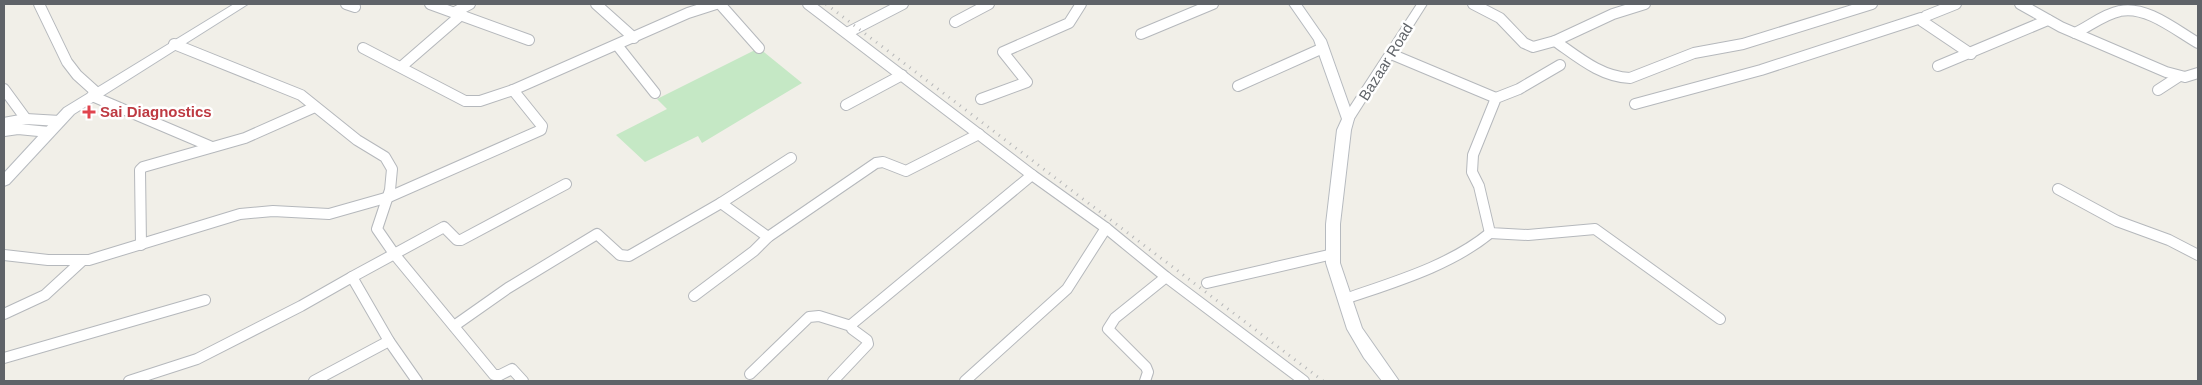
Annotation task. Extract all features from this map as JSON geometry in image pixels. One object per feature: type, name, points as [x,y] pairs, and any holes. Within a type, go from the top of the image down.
[{"type":"main road","points":[[4,181],[69,110],[242,4]]},
{"type":"main road","points":[[1295,4],[1320,40],[1348,119],[1344,130],[1334,215],[1333,263],[1355,329],[1370,354],[1391,381]]},
{"type":"street","points":[[39,4],[67,62],[95,95],[212,147]]},
{"type":"street","points":[[430,4],[529,40]]},
{"type":"street","points":[[401,67],[470,4]]},
{"type":"street","points":[[596,4],[634,38]]},
{"type":"street","points":[[363,48],[470,102],[513,90],[688,13],[716,4]]},
{"type":"street","points":[[720,4],[759,48]]},
{"type":"street","points":[[808,4],[1032,175],[1106,228],[1166,277],[1304,381]]},
{"type":"street","points":[[847,33],[903,4]]},
{"type":"street","points":[[955,22],[983,9],[989,4]]},
{"type":"street","points":[[981,99],[1027,82],[1003,52],[1069,23],[1081,4]]},
{"type":"street","points":[[1141,34],[1214,4]]},
{"type":"street","name":"Bazaar Road","points":[[1348,119],[1422,4]]},
{"type":"street","points":[[1473,4],[1500,18],[1528,46],[1537,47],[1555,41],[1613,14],[1645,4]]},
{"type":"street","points":[[1555,41],[1596,68],[1621,77],[1630,78],[1694,53],[1743,44],[1872,4]]},
{"type":"street","points":[[1635,104],[1770,68],[1921,18],[1956,4]]},
{"type":"street","points":[[2020,4],[2075,33],[2178,77],[2185,78],[2198,73]]},
{"type":"street","points":[[2075,33],[2121,11],[2130,10],[2150,17],[2198,43]]},
{"type":"street","points":[[1921,18],[1924,23],[1971,54]]},
{"type":"street","points":[[1938,66],[1971,54],[2048,20]]},
{"type":"street","points":[[174,44],[301,95],[356,140],[385,158],[392,169],[389,197],[377,229],[395,255],[494,375],[500,375],[512,368],[523,381]]},
{"type":"street","points":[[617,45],[655,93]]},
{"type":"street","points":[[1238,86],[1323,48]]},
{"type":"street","points":[[1391,54],[1438,72],[1496,98]]},
{"type":"street","points":[[1490,233],[1479,186],[1472,172],[1473,154],[1496,98],[1518,89],[1560,65]]},
{"type":"street","points":[[846,105],[902,74]]},
{"type":"street","points":[[2158,90],[2178,77]]},
{"type":"street","points":[[4,89],[26,119]]},
{"type":"street","points":[[4,254],[48,260],[84,260],[141,246],[240,214],[273,210],[318,215],[389,197],[539,132],[542,126],[513,90]]},
{"type":"street","points":[[141,246],[140,170],[147,165],[258,134],[315,107]]},
{"type":"street","points":[[4,123],[26,119],[60,121]]},
{"type":"street","points":[[4,131],[18,129],[49,132]]},
{"type":"street","points":[[694,296],[754,251],[768,237],[876,162],[883,162],[901,171],[906,171],[979,134]]},
{"type":"street","points":[[454,326],[516,283],[597,234],[620,255],[629,256],[721,203],[791,158]]},
{"type":"street","points":[[851,326],[1032,175]]},
{"type":"street","points":[[129,381],[197,360],[444,227],[457,240],[462,240],[566,184]]},
{"type":"street","points":[[2058,189],[2117,221],[2169,240],[2198,255]]},
{"type":"street","points":[[721,203],[768,237]]},
{"type":"street","points":[[965,381],[1067,289],[1106,228]]},
{"type":"street","points":[[1490,233],[1528,235],[1596,229],[1720,319]]},
{"type":"street","points":[[1345,299],[1462,251],[1484,240],[1490,233]]},
{"type":"street","points":[[1207,283],[1333,254]]},
{"type":"street","points":[[4,314],[45,295],[84,260]]},
{"type":"street","points":[[352,277],[389,341],[418,381]]},
{"type":"street","points":[[1145,381],[1148,372],[1146,367],[1108,328],[1115,318],[1166,277]]},
{"type":"street","points":[[4,358],[205,300]]},
{"type":"street","points":[[750,374],[809,318],[819,316],[851,326],[867,340],[868,344],[833,381]]},
{"type":"street","points":[[314,381],[389,341]]},
{"type":"green space","points":[[759,48],[802,83],[702,143],[698,136],[645,162],[616,135],[667,109],[657,99]]},
{"type":"railway","points":[[826,4],[1323,381]]},
{"type":"place","name":"Sai Diagnostics","points":[[89,112]]}]
